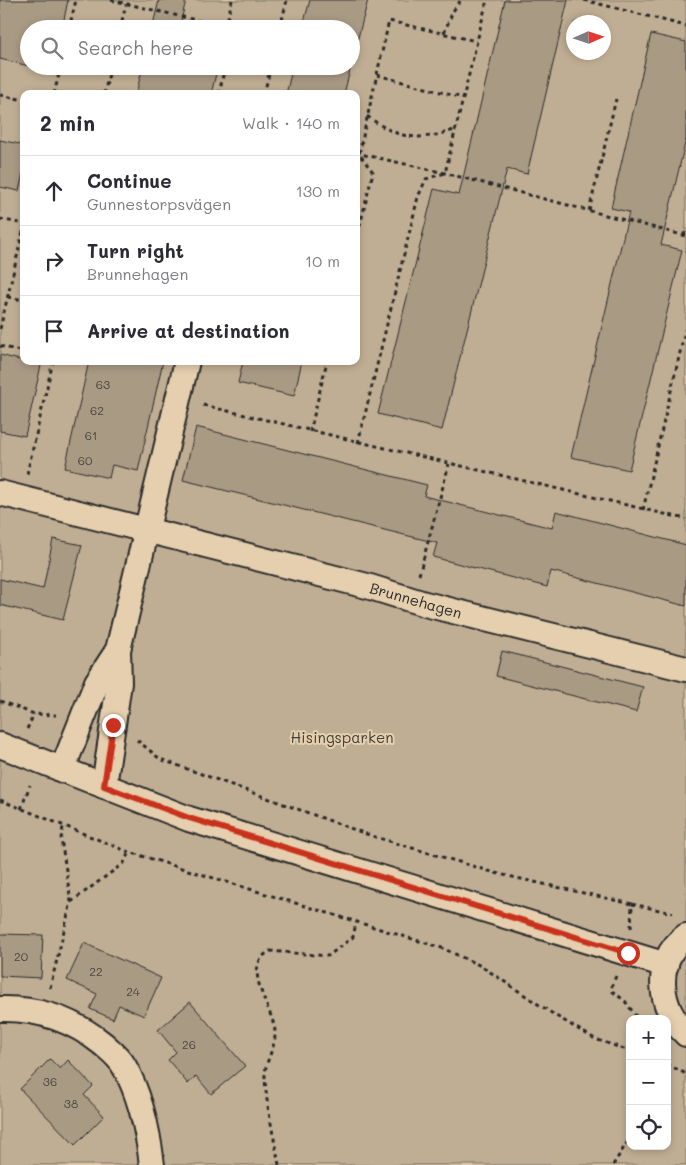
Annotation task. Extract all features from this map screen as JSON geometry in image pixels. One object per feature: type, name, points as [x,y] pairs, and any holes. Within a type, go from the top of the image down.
[{"type":"street","points":[[104,786],[119,684],[118,650],[145,530],[186,365]]},
{"type":"street","name":"Brunnehagen","points":[[11,495],[367,586],[412,600],[686,669]]},
{"type":"street","points":[[62,770],[97,682],[118,650]]},
{"type":"street","points":[[0,745],[189,818],[666,965]]},
{"type":"street","points":[[686,936],[674,949],[666,965],[662,987],[664,1001],[676,1025],[686,1034]]},
{"type":"street","points":[[0,1009],[44,1013],[65,1019],[93,1036],[110,1050],[124,1066],[147,1126],[152,1165]]},
{"type":"path","points":[[71,20],[76,0]]},
{"type":"path","points":[[111,0],[196,20]]},
{"type":"path","points":[[228,20],[232,0]]},
{"type":"path","points":[[282,20],[287,0]]},
{"type":"path","points":[[444,33],[452,11],[461,0]]},
{"type":"path","points":[[445,173],[487,0]]},
{"type":"path","points":[[584,0],[686,26]]},
{"type":"path","points":[[122,20],[126,4]]},
{"type":"path","points":[[360,146],[389,21],[476,41]]},
{"type":"path","points":[[55,90],[59,75]]},
{"type":"path","points":[[105,90],[109,75]]},
{"type":"path","points":[[220,90],[223,75]]},
{"type":"path","points":[[265,90],[269,75]]},
{"type":"path","points":[[377,75],[463,98]]},
{"type":"path","points":[[0,95],[20,99]]},
{"type":"path","points":[[589,211],[616,99]]},
{"type":"path","points":[[368,116],[393,132],[414,138],[438,135],[455,130]]},
{"type":"path","points":[[360,153],[445,173],[685,236],[686,228]]},
{"type":"path","points":[[360,156],[373,172],[360,226]]},
{"type":"path","points":[[358,444],[418,197],[426,179],[445,173]]},
{"type":"path","points":[[0,219],[20,224]]},
{"type":"path","points":[[0,329],[20,248]]},
{"type":"path","points":[[8,297],[20,299]]},
{"type":"path","points":[[643,510],[686,327]]},
{"type":"path","points":[[0,346],[20,351]]},
{"type":"path","points":[[11,495],[52,365]]},
{"type":"path","points":[[310,432],[326,365]]},
{"type":"path","points":[[178,399],[358,444],[686,519]]},
{"type":"path","points":[[412,600],[449,464]]},
{"type":"path","points":[[0,701],[34,714],[59,715],[82,720]]},
{"type":"path","points":[[113,725],[126,730],[160,759],[369,834],[499,874],[632,904]]},
{"type":"path","points":[[21,809],[32,781]]},
{"type":"path","points":[[0,800],[129,852],[442,948],[473,962],[595,1038],[626,1049]]},
{"type":"path","points":[[44,1013],[71,902],[61,839],[64,827]]},
{"type":"path","points":[[71,902],[124,863],[129,852]]},
{"type":"path","points":[[279,1165],[264,1075],[275,1043],[275,1031],[272,1016],[258,979],[259,962],[270,951],[328,956],[353,937],[356,923]]},
{"type":"path","points":[[671,1066],[686,1074]]},
{"type":"path","points":[[613,1165],[626,1144]]},
{"type":"green space","name":"Hisingsparken","points":[[0,0],[686,0],[686,1165],[0,1165]]},
{"type":"building","points":[[0,0],[68,0],[64,20],[20,20],[20,64],[0,59]]},
{"type":"building","points":[[159,0],[186,0],[181,20],[154,20]]},
{"type":"building","points":[[310,0],[368,0],[360,30],[360,20],[304,20]]},
{"type":"building","points":[[505,0],[568,0],[527,174],[507,169],[442,430],[378,414],[434,189],[459,195]]},
{"type":"building","points":[[651,34],[686,42],[686,139],[661,245],[682,250],[629,470],[571,457],[629,212],[611,208]]},
{"type":"building","points":[[141,75],[216,75],[212,90],[137,90]]},
{"type":"building","points":[[291,75],[349,75],[345,90],[287,90]]},
{"type":"building","points":[[0,140],[20,144],[19,191],[0,187]]},
{"type":"building","points":[[0,355],[20,360],[20,365],[41,365],[25,436],[0,431]]},
{"type":"building","points":[[88,365],[162,365],[138,471],[112,465],[109,478],[65,468]]},
{"type":"building","points":[[242,365],[301,365],[294,396],[238,383]]},
{"type":"building","points":[[196,427],[427,485],[424,496],[552,528],[556,511],[686,545],[686,606],[551,571],[547,587],[433,557],[437,543],[183,480]]},
{"type":"building","points":[[53,539],[82,545],[63,620],[0,605],[0,579],[43,589]]},
{"type":"building","points":[[502,651],[643,687],[636,712],[496,676]]},
{"type":"building","points":[[0,934],[43,935],[41,978],[0,976]]},
{"type":"building","points":[[84,943],[161,978],[144,1016],[119,1005],[113,1019],[90,1009],[97,994],[67,980]]},
{"type":"building","points":[[190,1002],[245,1066],[211,1094],[196,1076],[188,1084],[168,1060],[176,1052],[158,1030]]},
{"type":"building","points":[[50,1059],[60,1069],[68,1060],[93,1086],[84,1095],[104,1116],[75,1145],[20,1089]]},
{"type":"route","points":[[113,725],[104,786],[189,818],[628,953]]}]
